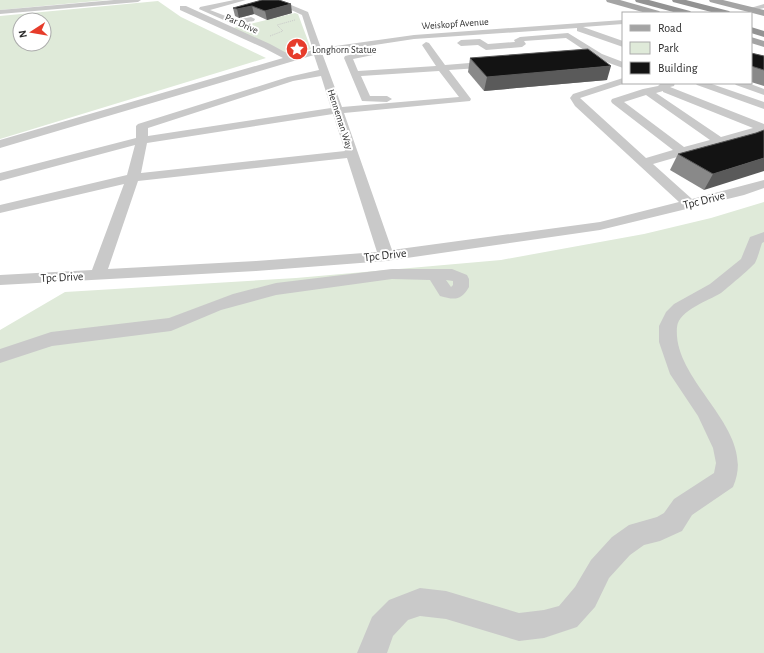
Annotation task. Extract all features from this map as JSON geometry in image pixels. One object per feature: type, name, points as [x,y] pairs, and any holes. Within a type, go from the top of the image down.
[{"type":"highway","points":[[639,0],[683,12]]},
{"type":"highway","points":[[676,0],[722,12]]},
{"type":"highway","points":[[752,20],[764,23]]},
{"type":"highway","points":[[752,38],[764,34]]},
{"type":"main road","points":[[610,0],[652,12]]},
{"type":"main road","points":[[713,0],[764,13]]},
{"type":"main road","points":[[752,38],[764,44]]},
{"type":"street","points":[[0,12],[138,0]]},
{"type":"street","name":"Par Drive","points":[[222,0],[183,8],[212,16],[291,59]]},
{"type":"street","points":[[263,6],[274,1]]},
{"type":"street","name":"Henneman Way","points":[[274,1],[304,12],[353,154],[386,256]]},
{"type":"street","points":[[212,16],[246,2]]},
{"type":"street","points":[[751,10],[764,6]]},
{"type":"street","points":[[212,16],[233,13]]},
{"type":"street","points":[[212,16],[235,23],[251,20]]},
{"type":"street","name":"Weiskopf Avenue","points":[[291,59],[318,51],[414,37],[622,23]]},
{"type":"street","points":[[572,26],[622,44]]},
{"type":"street","points":[[488,32],[514,56]]},
{"type":"street","points":[[0,177],[142,140],[314,113],[466,99],[423,46],[480,42],[486,47],[525,46],[518,40],[520,38],[568,35],[603,57],[622,65]]},
{"type":"street","points":[[381,52],[348,58],[366,98],[388,99],[392,106]]},
{"type":"street","points":[[566,58],[622,56]]},
{"type":"street","points":[[0,151],[284,63],[291,59]]},
{"type":"street","points":[[0,144],[279,61],[291,59]]},
{"type":"street","points":[[355,74],[502,63]]},
{"type":"street","points":[[98,275],[133,178],[142,140],[142,126],[291,79],[325,72]]},
{"type":"street","points":[[622,81],[577,96],[575,98],[579,104],[689,204]]},
{"type":"street","points":[[703,84],[764,106]]},
{"type":"street","points":[[742,84],[764,92]]},
{"type":"street","points":[[683,152],[616,101],[647,90],[669,86],[667,90],[764,128]]},
{"type":"street","points":[[647,90],[720,141]]},
{"type":"street","points":[[152,104],[170,117]]},
{"type":"street","points":[[643,163],[764,128]]},
{"type":"street","points":[[0,209],[133,178],[353,154]]},
{"type":"street","name":"Tpc Drive","points":[[0,280],[256,266],[386,256],[600,226],[764,184]]},
{"type":"street","points":[[372,653],[382,627],[399,610],[420,602],[446,605],[519,627],[544,624],[567,618],[585,597],[600,569],[621,546],[638,534],[660,530],[673,522],[683,507],[725,479],[727,463],[724,447],[705,410],[680,374],[668,342],[668,326],[672,316],[680,308],[716,288],[748,261],[755,240],[764,237]]},
{"type":"street","points":[[0,356],[51,338],[171,324],[239,298],[276,289],[392,274],[435,275]]},
{"type":"path","points":[[268,36],[282,32],[283,29],[277,25],[299,19]]},
{"type":"green space","points":[[0,0],[107,0],[0,10]]},
{"type":"green space","points":[[158,1],[181,17],[266,58],[0,139],[0,16],[12,15],[12,52],[52,52],[52,12],[42,12]]},
{"type":"green space","points":[[295,13],[298,14],[311,49],[290,56],[233,28]]},
{"type":"green space","points":[[764,202],[764,653],[0,653],[0,330],[65,292],[296,278],[501,260],[644,234],[711,218]]},
{"type":"building","points":[[262,0],[279,0],[291,4],[265,11],[252,6],[237,9],[233,8]]},
{"type":"building","points":[[588,49],[611,66],[487,77],[470,58]]},
{"type":"building","points":[[752,53],[764,56],[764,70],[752,66]]},
{"type":"building","points":[[764,130],[764,158],[713,174],[678,154],[756,133]]},
{"type":"place","name":"Longhorn Statue","points":[[297,49]]}]
